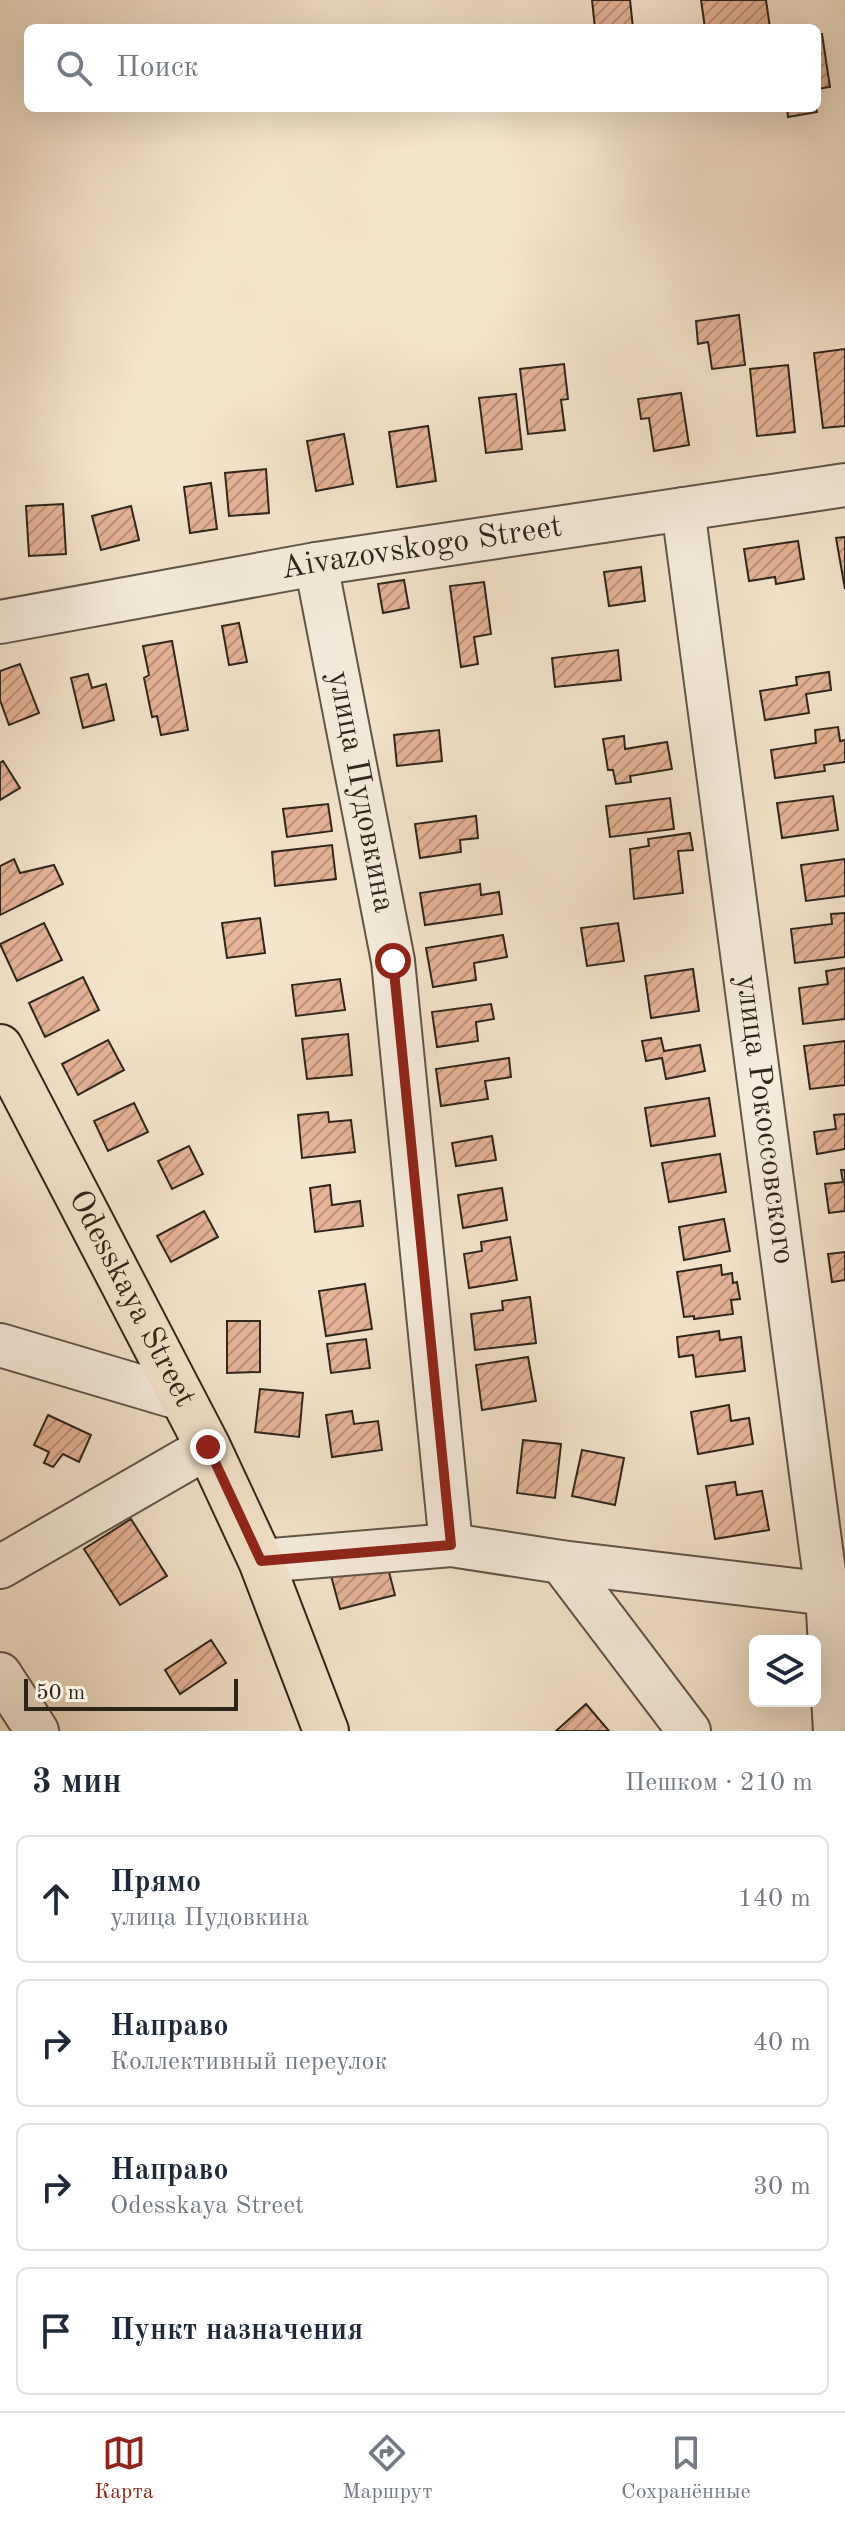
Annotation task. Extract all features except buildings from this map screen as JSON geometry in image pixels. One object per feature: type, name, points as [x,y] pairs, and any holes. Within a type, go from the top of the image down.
[{"type":"main road","name":"Odesskaya Street","points":[[0,1047],[208,1447],[261,1561],[326,1731]]},
{"type":"street","name":"Aivazovskogo Street","points":[[0,622],[316,564],[845,485]]},
{"type":"street","name":"улица Рокоссовского","points":[[683,509],[836,1595],[835,1731]]},
{"type":"street","name":"улица Пудовкина","points":[[316,564],[393,961],[451,1545]]},
{"type":"street","points":[[0,1345],[182,1399]]},
{"type":"street","points":[[0,1567],[208,1447]]},
{"type":"street","points":[[261,1561],[451,1545],[561,1562],[836,1595]]},
{"type":"street","points":[[561,1562],[689,1731]]},
{"type":"street","points":[[0,1674],[37,1731]]},
{"type":"route","points":[[208,1447],[261,1561],[451,1545],[393,961]]}]
